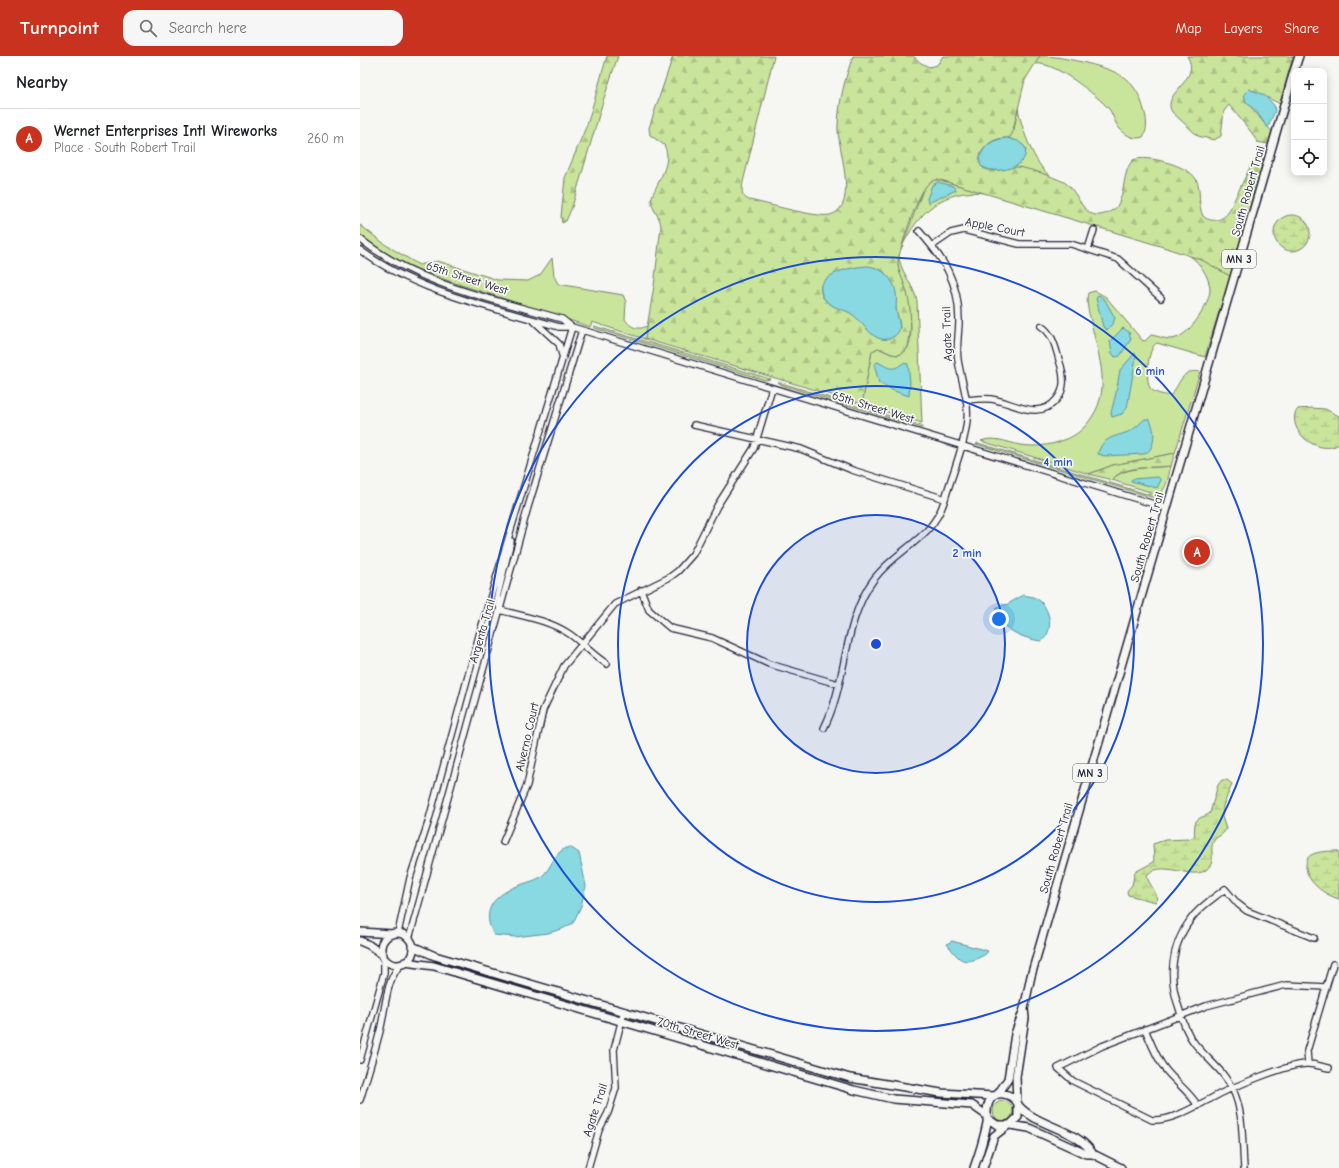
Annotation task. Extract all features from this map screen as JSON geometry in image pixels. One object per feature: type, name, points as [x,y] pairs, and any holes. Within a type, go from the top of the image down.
[{"type":"main road","name":"South Robert Trail","points":[[1295,68],[1298,56]]},
{"type":"main road","name":"South Robert Trail","points":[[996,1095],[1008,1079],[1015,1034],[1024,1009],[1031,976],[1291,81]]},
{"type":"main road","points":[[360,932],[395,933],[409,939],[412,946],[411,956],[403,963],[392,964],[369,945],[360,941]]},
{"type":"main road","points":[[384,956],[382,943],[385,939],[395,933]]},
{"type":"main road","name":"70th Street West","points":[[412,946],[435,956],[850,1078],[933,1092],[996,1095]]},
{"type":"main road","name":"70th Street West","points":[[403,963],[434,966],[854,1090],[893,1099],[972,1105],[987,1116]]},
{"type":"main road","name":"South Robert Trail","points":[[1018,1104],[1016,1077],[1025,1018],[1024,1009]]},
{"type":"main road","points":[[974,1168],[987,1116],[988,1104],[996,1095],[1008,1094],[1034,1119],[1069,1134],[1090,1148],[1093,1154]]},
{"type":"main road","points":[[983,1168],[994,1136],[1018,1117],[1018,1104]]},
{"type":"main road","points":[[987,1116],[997,1125],[1029,1128],[1086,1154],[1093,1154],[1121,1168]]},
{"type":"street","name":"Apple Court","points":[[932,246],[951,233],[964,230],[1019,244],[1063,243],[1088,249],[1122,262],[1161,298]]},
{"type":"street","points":[[1088,249],[1094,230]]},
{"type":"street","name":"Agate Trail","points":[[824,728],[834,705],[856,614],[868,588],[891,560],[931,528],[945,499],[967,422],[966,400],[958,358],[959,320],[955,290],[946,265],[919,231]]},
{"type":"street","name":"65th Street West","points":[[360,240],[390,260],[424,277],[562,319],[572,327]]},
{"type":"street","name":"65th Street West","points":[[360,250],[391,270],[418,284],[531,319],[560,327],[572,327],[1167,508]]},
{"type":"street","points":[[531,319],[559,344],[562,351],[561,360]]},
{"type":"street","points":[[966,400],[990,399],[1033,410],[1044,408],[1055,401],[1062,388],[1063,376],[1052,338],[1041,326]]},
{"type":"street","name":"Argenta Trail","points":[[395,933],[410,878],[428,823],[480,632],[572,327]]},
{"type":"street","name":"Argenta Trail","points":[[409,939],[500,610],[582,330]]},
{"type":"street","name":"Alverno Court","points":[[503,842],[527,785],[543,710],[560,673],[614,604],[641,590],[660,583],[678,571],[698,546],[717,506],[746,462],[758,438],[772,388]]},
{"type":"street","points":[[694,425],[758,438],[801,449],[852,470],[945,499]]},
{"type":"street","points":[[512,528],[511,544],[497,598],[500,610],[556,626],[582,643],[594,656],[607,664]]},
{"type":"street","points":[[641,590],[649,610],[670,628],[712,638],[769,664],[838,684]]},
{"type":"street","points":[[1244,1168],[1241,1123],[1232,1088],[1220,1070],[1195,1044],[1189,1035],[1174,996],[1172,978],[1175,950],[1191,918],[1225,889],[1238,904],[1247,911],[1314,938]]},
{"type":"street","points":[[360,1060],[384,973],[384,956]]},
{"type":"street","points":[[360,1100],[380,1030],[391,980],[395,971],[403,963]]},
{"type":"street","points":[[1308,1064],[1307,1051],[1333,964]]},
{"type":"street","points":[[1326,987],[1286,985],[1206,1006],[1102,1046],[1058,1068],[1073,1081],[1152,1120],[1160,1120],[1198,1106],[1232,1088],[1276,1072],[1308,1064],[1329,1068]]},
{"type":"street","name":"Agate Trail","points":[[588,1168],[599,1130],[608,1113],[616,1088],[614,1050],[624,1011]]},
{"type":"street","points":[[1145,1029],[1155,1054],[1165,1069],[1192,1095],[1198,1106]]},
{"type":"green space","points":[[607,56],[618,56],[603,101],[572,207],[566,221],[562,223],[561,217],[565,178],[588,122]]},
{"type":"green space","points":[[673,56],[774,56],[743,182],[743,194],[749,200],[778,207],[814,214],[830,215],[839,210],[844,200],[846,188],[838,125],[843,90],[853,56],[913,56],[921,63],[929,67],[937,65],[943,56],[1040,56],[1025,80],[1012,134],[1009,138],[996,140],[988,144],[980,155],[983,168],[987,170],[995,171],[1018,167],[1039,172],[1064,182],[1070,187],[1089,213],[1096,215],[1105,214],[1116,208],[1121,196],[1127,170],[1133,160],[1148,159],[1167,162],[1192,174],[1198,184],[1200,207],[1203,216],[1209,220],[1216,220],[1222,218],[1228,213],[1252,163],[1257,158],[1264,158],[1230,276],[1202,260],[1157,245],[942,180],[936,180],[929,183],[920,196],[915,207],[898,260],[899,270],[910,307],[908,347],[905,352],[898,355],[878,348],[872,351],[862,404],[645,339],[654,286],[661,226],[651,200],[663,173],[667,159],[664,145],[650,135],[649,128]],"holes":[[[864,267],[879,269],[888,277],[891,283],[900,325],[900,328],[887,339],[876,336],[853,314],[826,301],[821,292],[821,285],[826,280],[838,273]]]},
{"type":"green space","points":[[1040,56],[1082,62],[1113,71],[1122,76],[1135,89],[1140,98],[1146,120],[1145,134],[1143,137],[1134,138],[1123,132],[1117,126],[1109,109],[1085,87],[1073,79],[1050,66],[1040,64],[1033,65]]},
{"type":"green space","points":[[1187,56],[1293,56],[1280,104],[1254,91],[1246,102],[1272,131],[1268,144],[1257,142],[1252,133],[1229,105],[1224,111],[1221,136],[1214,140],[1198,136],[1172,112],[1170,105],[1172,99],[1190,72],[1190,65]]},
{"type":"green space","points":[[1018,107],[1029,145],[1039,164],[1051,177],[1013,167],[1022,160],[1026,150],[1023,145],[1009,138],[1014,130]]},
{"type":"green space","points":[[940,180],[986,193],[971,192],[957,194],[934,205],[915,224],[901,249],[923,190],[929,182]]},
{"type":"green space","points":[[1296,215],[1305,220],[1309,226],[1309,240],[1305,246],[1296,251],[1288,251],[1279,246],[1275,240],[1274,229],[1279,220],[1285,216]]},
{"type":"green space","points":[[360,225],[386,245],[419,265],[438,261],[498,280],[528,281],[540,275],[552,258],[554,276],[558,284],[623,295],[626,302],[625,319],[627,322],[635,328],[642,328],[648,325],[645,339],[592,322],[590,327],[452,282],[420,270],[390,255],[360,235]]},
{"type":"green space","points":[[899,254],[899,260],[903,271],[913,289],[917,301],[922,423],[862,404],[872,351],[878,348],[891,354],[899,355],[907,349],[911,336],[910,309],[905,287],[898,267]]},
{"type":"green space","points":[[1190,256],[1205,261],[1230,276],[1205,357],[1157,343],[1151,350],[1148,364],[1148,384],[1152,390],[1157,393],[1171,395],[1185,375],[1194,371],[1200,372],[1175,453],[1113,465],[1089,474],[981,441],[995,439],[1020,445],[1042,446],[1064,440],[1080,431],[1092,417],[1098,405],[1102,380],[1099,355],[1088,308],[1088,293],[1095,291],[1106,297],[1142,340],[1145,341],[1151,335],[1167,339],[1176,338],[1193,325],[1203,310],[1209,295],[1210,289],[1206,275],[1197,262]]},
{"type":"green space","points":[[594,326],[770,379],[765,380],[594,328]]},
{"type":"green space","points":[[778,382],[922,426],[922,428],[782,385]]},
{"type":"green space","points":[[1298,409],[1325,409],[1339,416],[1339,444],[1332,447],[1324,447],[1308,441],[1302,436],[1297,429],[1295,414]]},
{"type":"green space","points":[[978,443],[1150,495],[1150,492],[1112,480],[1117,475],[1131,470],[1171,466],[1166,486],[1160,494],[1151,497],[976,444]]},
{"type":"green space","points":[[1175,453],[1171,466],[1139,468],[1123,472],[1112,480],[1089,474],[1113,465]]},
{"type":"green space","points":[[1222,780],[1227,780],[1232,784],[1223,806],[1222,817],[1226,829],[1213,842],[1211,864],[1206,870],[1198,873],[1162,869],[1154,870],[1147,875],[1157,898],[1156,902],[1128,895],[1127,891],[1132,885],[1135,872],[1154,862],[1153,844],[1165,840],[1189,839],[1194,837],[1196,822],[1199,818],[1210,813],[1218,785]]},
{"type":"green space","points":[[1339,851],[1339,899],[1317,887],[1309,877],[1306,866],[1308,858],[1314,854]]},
{"type":"green space","points":[[1003,1101],[1010,1104],[1013,1111],[1010,1118],[1003,1121],[996,1118],[993,1111],[996,1104]]},
{"type":"water","points":[[1249,89],[1264,95],[1274,105],[1275,111],[1268,127],[1257,112],[1246,102],[1244,94]]},
{"type":"water","points":[[1007,138],[1018,141],[1025,147],[1023,160],[1017,165],[1003,170],[987,169],[981,166],[979,159],[986,146],[993,141]]},
{"type":"water","points":[[938,182],[953,186],[956,190],[928,203],[927,199],[932,185]]},
{"type":"water","points":[[867,266],[882,271],[890,279],[895,288],[899,331],[893,337],[886,339],[873,335],[852,314],[836,308],[822,295],[821,285],[830,276],[855,267]]},
{"type":"water","points":[[1099,295],[1105,300],[1115,318],[1107,330],[1103,327],[1096,298]]},
{"type":"water","points":[[1123,328],[1129,332],[1131,339],[1120,356],[1115,357],[1112,353],[1110,341]]},
{"type":"water","points":[[1135,353],[1136,357],[1127,408],[1122,414],[1112,417],[1111,413],[1120,370]]},
{"type":"water","points":[[878,362],[890,368],[899,366],[903,363],[908,364],[910,382],[909,396],[894,391],[879,383],[874,364]]},
{"type":"water","points":[[1145,419],[1149,419],[1154,433],[1153,444],[1148,452],[1144,454],[1105,456],[1098,454],[1100,448],[1106,440],[1130,431]]},
{"type":"water","points":[[1158,477],[1161,480],[1157,488],[1131,481],[1132,479]]},
{"type":"water","points":[[1023,595],[1038,600],[1047,610],[1050,622],[1048,633],[1041,641],[1022,636],[1010,630],[996,616],[997,607],[1008,604]]},
{"type":"water","points":[[570,847],[579,853],[586,886],[581,906],[573,923],[562,929],[548,933],[515,937],[494,935],[490,927],[489,912],[491,906],[500,895],[541,877],[557,855],[564,849]]},
{"type":"water","points":[[952,941],[988,951],[986,954],[972,960],[963,960],[957,956],[947,944]]},
{"type":"place","name":"Wernet Enterprises Intl Wireworks","points":[[1197,552]]}]
